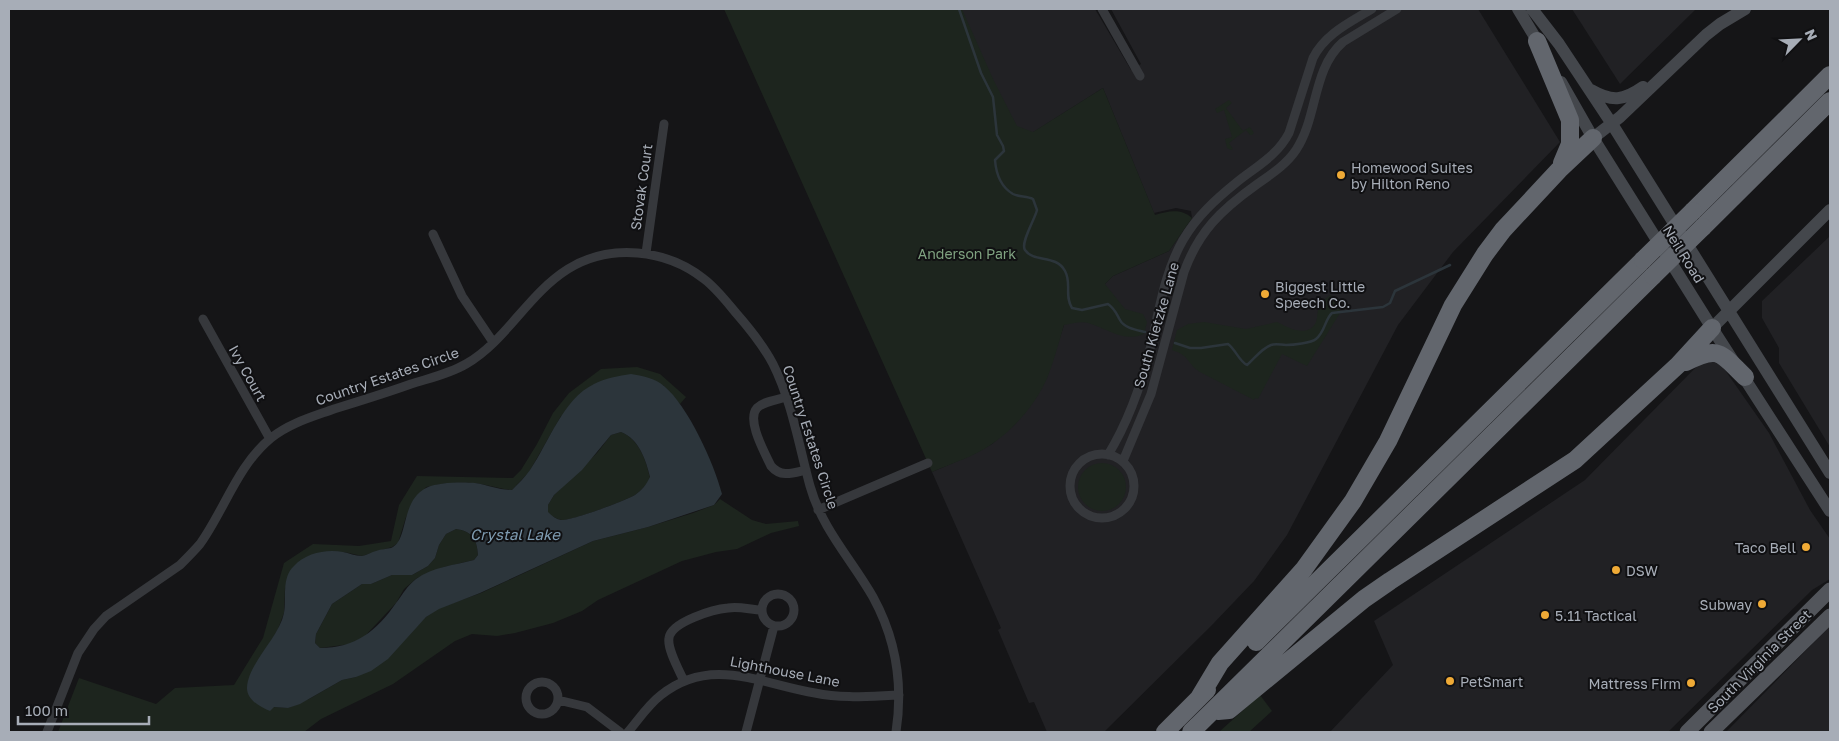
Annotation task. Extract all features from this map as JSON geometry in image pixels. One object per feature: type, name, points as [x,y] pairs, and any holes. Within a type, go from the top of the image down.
[{"type":"highway","points":[[1538,41],[1570,120],[1570,144],[1559,170]]},
{"type":"highway","points":[[1165,732],[1830,75]]},
{"type":"highway","points":[[1191,732],[1830,101]]},
{"type":"highway","points":[[1199,698],[1220,663],[1304,570],[1332,532],[1365,481],[1388,441],[1453,305],[1467,281],[1503,230],[1559,170],[1594,138]]},
{"type":"highway","points":[[1212,712],[1229,710],[1364,599],[1575,460],[1678,365],[1712,328]]},
{"type":"highway","points":[[1678,365],[1702,354],[1714,352],[1725,358],[1745,378]]},
{"type":"main road","name":"Neil Road","points":[[1518,9],[1594,138],[1712,328],[1830,511]]},
{"type":"main road","name":"Neil Road","points":[[1532,9],[1545,24],[1612,124],[1830,473]]},
{"type":"main road","points":[[1538,9],[1545,24]]},
{"type":"main road","points":[[1594,138],[1612,124],[1671,67],[1720,24],[1745,9]]},
{"type":"main road","points":[[1588,89],[1604,98],[1612,99],[1628,96],[1671,67]]},
{"type":"main road","points":[[1712,328],[1830,210]]},
{"type":"main road","name":"South Virginia Street","points":[[1687,732],[1830,590]]},
{"type":"main road","name":"South Virginia Street","points":[[1711,732],[1830,616]]},
{"type":"street","points":[[1102,9],[1140,76]]},
{"type":"street","name":"South Kietzke Lane","points":[[1108,455],[1139,388],[1167,281],[1177,251],[1184,238],[1207,207],[1267,160],[1283,144],[1289,133],[1313,58],[1318,48],[1335,32],[1372,9]]},
{"type":"street","name":"South Kietzke Lane","points":[[1123,461],[1151,394],[1184,272],[1200,237],[1220,212],[1276,170],[1296,150],[1305,130],[1326,65],[1336,49],[1343,42],[1397,9]]},
{"type":"street","name":"Stovak Court","points":[[646,253],[664,124]]},
{"type":"street","points":[[433,234],[462,296],[493,342]]},
{"type":"street","name":"Country Estates Circle","points":[[47,732],[71,669],[85,640],[106,616],[180,565],[190,555],[207,532],[245,466],[255,452],[270,439],[281,431],[310,417],[452,371],[479,355],[542,291],[568,269],[582,262],[613,253],[646,253],[659,256],[692,270],[718,292],[755,334],[764,349],[786,397],[818,510],[830,533],[872,596],[881,614],[894,652],[898,672],[899,695],[896,732]]},
{"type":"street","name":"Ivy Court","points":[[203,319],[270,439]]},
{"type":"street","points":[[786,397],[762,404],[757,408],[753,415],[754,428],[775,471],[786,474],[806,470]]},
{"type":"street","points":[[1097,454],[1108,455],[1123,461],[1133,474],[1135,487],[1130,504],[1124,511],[1114,517],[1097,518],[1088,516],[1079,509],[1070,492],[1074,470],[1088,457],[1097,454]]},
{"type":"street","points":[[818,510],[928,463]]},
{"type":"street","points":[[777,594],[788,598],[792,603],[794,615],[791,620],[780,626],[774,626],[764,618],[762,610],[766,600],[777,594]]},
{"type":"street","points":[[684,681],[669,643],[670,633],[674,628],[686,621],[729,607],[762,610]]},
{"type":"street","points":[[746,732],[774,626]]},
{"type":"street","name":"Lighthouse Lane","points":[[628,732],[650,705],[661,695],[684,681],[708,674],[723,673],[830,696],[899,695]]},
{"type":"street","points":[[558,700],[587,707],[620,732]]},
{"type":"shaded area","points":[[958,9],[1095,9],[1131,70],[1141,64],[1111,9],[1478,9],[1560,142],[1453,252],[1398,325],[1287,535],[1254,581],[1104,732],[1047,732],[1034,702],[1029,703],[998,630],[1001,628],[932,472],[992,444],[1018,421],[1047,377],[1064,325],[1113,276],[1169,251],[1192,218],[1191,211],[1176,208],[1154,213],[1103,88],[1016,143]]},
{"type":"shaded area","points":[[1572,9],[1696,9],[1620,84]]},
{"type":"shaded area","points":[[1830,236],[1830,447],[1779,363],[1779,348],[1762,318],[1762,301]]},
{"type":"shaded area","points":[[1709,360],[1717,362],[1725,370],[1769,433],[1810,510],[1830,539],[1830,579],[1812,590],[1668,732],[1330,732],[1393,665],[1374,621],[1585,480],[1701,362]]},
{"type":"shaded area","points":[[1830,626],[1830,732],[1726,732]]},
{"type":"green space","name":"Anderson Park","points":[[724,9],[962,9],[994,81],[1017,126],[1033,132],[1103,88],[1155,215],[1179,212],[1192,218],[1169,251],[1113,276],[1105,284],[1125,309],[1143,314],[1147,322],[1144,334],[1129,337],[1122,336],[1085,322],[1064,325],[1048,376],[1038,396],[1017,423],[1001,438],[985,449],[932,472]]},
{"type":"green space","points":[[1229,100],[1232,103],[1226,108],[1243,131],[1250,127],[1254,133],[1250,135],[1246,130],[1229,143],[1233,149],[1231,150],[1227,148],[1225,139],[1232,137],[1224,110],[1217,113],[1215,109]]},
{"type":"green space","points":[[1330,295],[1340,300],[1340,313],[1307,366],[1282,354],[1258,399],[1255,398],[1254,400],[1200,372],[1192,366],[1186,357],[1172,350],[1177,330],[1188,324],[1204,322],[1246,329],[1277,322],[1296,330],[1307,330],[1316,322],[1319,304]]},
{"type":"green space","points":[[637,367],[660,374],[686,397],[680,404],[663,385],[561,416],[529,472],[512,490],[467,483],[426,487],[406,517],[398,543],[392,547],[362,556],[344,552],[285,588],[284,613],[278,629],[251,676],[274,707],[288,708],[309,699],[342,680],[356,677],[439,608],[481,593],[593,541],[693,513],[714,505],[720,499],[752,520],[766,524],[798,521],[799,526],[771,533],[737,549],[716,552],[682,561],[598,600],[582,611],[553,623],[497,636],[472,634],[455,641],[393,684],[321,719],[304,732],[58,732],[79,678],[156,704],[175,688],[234,685],[263,638],[284,563],[313,544],[359,546],[391,541],[399,505],[417,476],[513,478],[521,470],[537,444],[553,413],[569,393],[601,369]]},
{"type":"green space","points":[[621,432],[633,440],[644,457],[650,478],[644,487],[629,498],[576,517],[562,520],[548,513],[548,505],[554,495],[597,453],[611,435]]},
{"type":"green space","points":[[1102,463],[1111,465],[1119,470],[1124,478],[1126,487],[1124,496],[1119,504],[1111,509],[1102,511],[1093,509],[1085,504],[1080,496],[1078,487],[1080,478],[1085,470],[1093,465]]},
{"type":"green space","points":[[456,529],[470,534],[475,540],[478,555],[474,560],[444,567],[417,578],[404,589],[396,603],[364,637],[351,644],[320,648],[315,643],[316,634],[332,604],[362,584],[371,584],[392,575],[412,575],[428,566],[435,558],[439,545],[446,534]]},
{"type":"green space","points":[[1260,695],[1272,711],[1249,732],[1219,732]]},
{"type":"water","name":"Crystal Lake","points":[[631,374],[657,381],[664,386],[673,395],[691,421],[713,467],[722,494],[714,505],[648,527],[593,541],[480,593],[439,609],[426,617],[388,659],[371,671],[342,680],[300,704],[288,708],[274,707],[270,711],[258,705],[249,696],[247,688],[252,669],[281,622],[285,607],[287,576],[294,566],[304,558],[317,553],[337,551],[362,556],[378,550],[391,548],[397,544],[400,538],[412,502],[418,494],[431,486],[450,483],[470,483],[512,490],[530,470],[565,410],[583,391],[598,382]],"holes":[[[621,432],[633,440],[644,457],[650,477],[644,487],[629,498],[575,517],[561,520],[551,515],[548,512],[548,505],[554,495],[582,470],[611,435]],[[456,529],[470,534],[475,540],[478,555],[474,560],[436,569],[416,579],[381,622],[364,636],[344,645],[333,647],[320,648],[315,643],[316,634],[332,604],[362,584],[371,584],[392,575],[412,575],[428,566],[435,558],[439,545],[446,534]]]},
{"type":"waterway","points":[[959,9],[981,73],[993,97],[997,135],[1004,151],[995,160],[998,175],[1005,188],[1013,194],[1033,199],[1037,210],[1024,242],[1025,250],[1029,254],[1051,260],[1061,266],[1067,276],[1069,299],[1072,308],[1082,310],[1108,304],[1114,309],[1124,325],[1145,332]]},
{"type":"waterway","points":[[1175,343],[1190,348],[1228,344],[1247,365],[1261,351],[1271,345],[1297,344],[1316,339],[1332,313],[1383,307],[1390,303],[1395,291],[1450,265]]},
{"type":"place","name":"Homewood Suites by Hilton Reno","points":[[1341,175]]},
{"type":"place","name":"Biggest Little Speech Co.","points":[[1265,294]]},
{"type":"place","name":"Taco Bell","points":[[1806,547]]},
{"type":"place","name":"DSW","points":[[1616,570]]},
{"type":"place","name":"Subway","points":[[1762,604]]},
{"type":"place","name":"5.11 Tactical","points":[[1545,615]]},
{"type":"place","name":"PetSmart","points":[[1450,681]]},
{"type":"place","name":"Mattress Firm","points":[[1691,683]]}]
